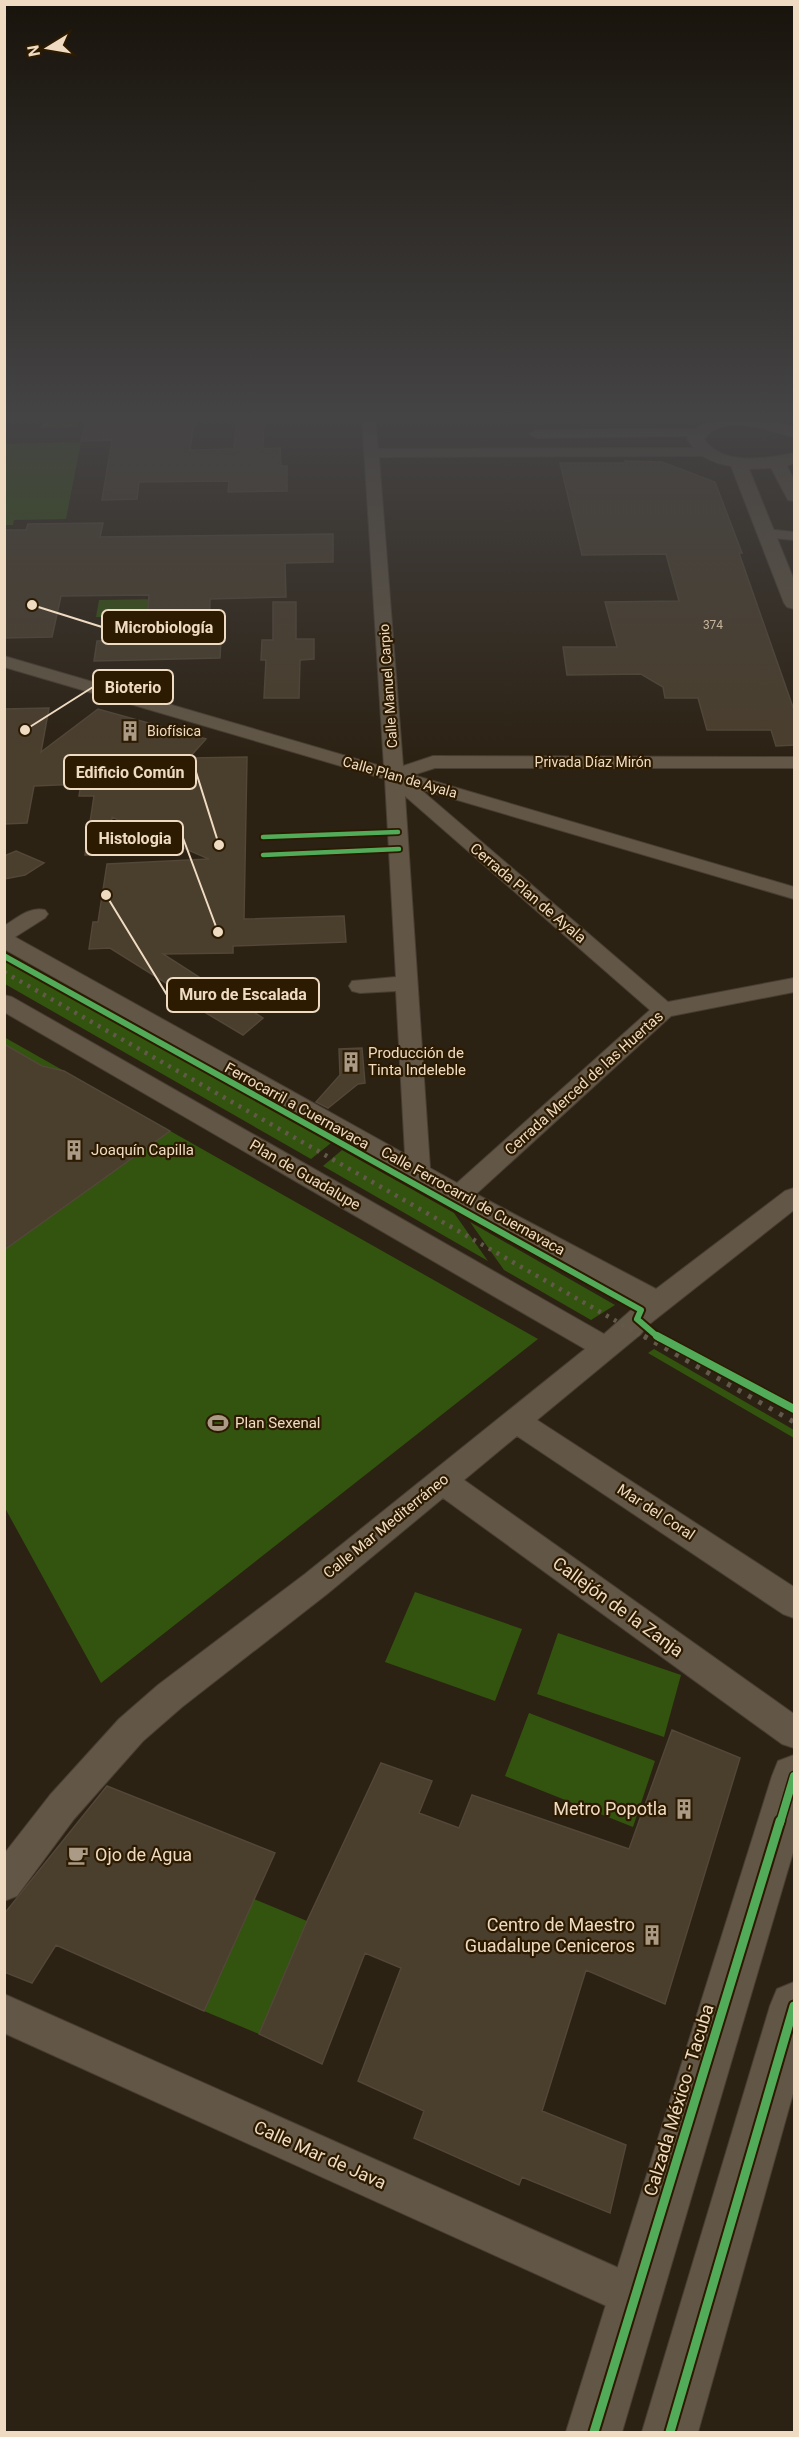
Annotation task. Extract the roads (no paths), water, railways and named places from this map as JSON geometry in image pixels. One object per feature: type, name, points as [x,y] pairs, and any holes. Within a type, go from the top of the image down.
[{"type":"main road","name":"Calzada México - Tacuba","points":[[594,2433],[795,1776]]},
{"type":"main road","points":[[670,2433],[795,2006]]},
{"type":"street","name":"Calle Manuel Carpio","points":[[378,531],[408,983],[418,1172]]},
{"type":"street","points":[[765,531],[795,603]]},
{"type":"street","points":[[766,534],[795,536]]},
{"type":"street","name":"Calle Plan de Ayala","points":[[4,661],[795,893]]},
{"type":"street","name":"Privada Díaz Mirón","points":[[394,775],[433,762],[795,762]]},
{"type":"street","name":"Cerrada Plan de Ayala","points":[[394,775],[432,811],[664,1010]]},
{"type":"street","points":[[4,935],[38,914]]},
{"type":"street","name":"Calle Ferrocarril de Cuernavaca","points":[[4,940],[459,1195],[659,1304]]},
{"type":"street","points":[[360,986],[408,983]]},
{"type":"street","name":"Cerrada Merced de las Huertas","points":[[459,1195],[664,1010],[795,985]]},
{"type":"street","name":"Plan de Guadalupe","points":[[4,1002],[606,1348]]},
{"type":"street","name":"Calle Mar Mediterráneo","points":[[4,1883],[62,1807],[139,1723],[170,1696],[316,1584],[518,1421],[631,1327],[637,1319],[795,1197]]},
{"type":"street","name":"Mar del Coral","points":[[518,1421],[795,1604]]},
{"type":"street","name":"Callejón de la Zanja","points":[[442,1481],[795,1733]]},
{"type":"street","name":"Calle Mar de Java","points":[[4,2013],[635,2296]]},
{"type":"railway","points":[[4,972],[646,1338]]},
{"type":"railway","points":[[644,1336],[794,1422]]},
{"type":"place","name":"Microbiología","points":[[32,605]]},
{"type":"place","name":"Bioterio","points":[[25,730]]},
{"type":"place","name":"Biofísica","points":[[130,731]]},
{"type":"place","name":"Edificio Común","points":[[219,845]]},
{"type":"place","name":"Muro de Escalada","points":[[106,895]]},
{"type":"place","name":"Histologia","points":[[218,932]]},
{"type":"place","name":"Producción de Tinta Indeleble","points":[[351,1062]]},
{"type":"place","name":"Joaquín Capilla","points":[[74,1150]]},
{"type":"place","name":"Plan Sexenal","points":[[218,1423]]},
{"type":"place","name":"Metro Popotla","points":[[684,1809]]},
{"type":"place","name":"Ojo de Agua","points":[[78,1855]]},
{"type":"place","name":"Centro de Maestro Guadalupe Ceniceros","points":[[652,1935]]}]
